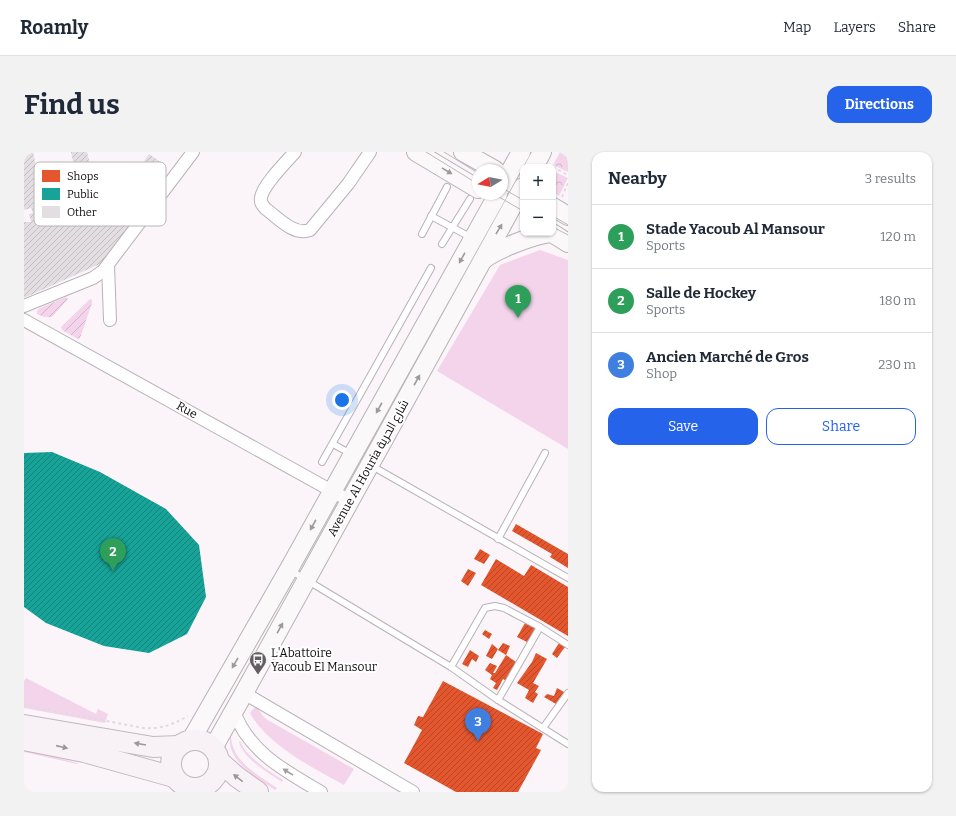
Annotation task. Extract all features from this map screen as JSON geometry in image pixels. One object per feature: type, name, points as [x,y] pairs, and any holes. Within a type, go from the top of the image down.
[{"type":"main road","points":[[24,725],[153,747],[203,741],[237,777],[258,792]]},
{"type":"main road","points":[[24,740],[76,750],[174,778]]},
{"type":"main road","points":[[185,743],[171,757],[171,771],[174,778],[183,786],[188,788],[212,789],[212,782],[219,769],[216,755]]},
{"type":"street","points":[[166,188],[193,152]]},
{"type":"street","points":[[295,152],[264,189],[261,201],[262,205],[266,209],[295,230],[304,232],[310,230],[370,152]]},
{"type":"street","points":[[416,152],[472,178]]},
{"type":"street","points":[[465,152],[474,164]]},
{"type":"street","name":"Avenue Al Houria شارع الحرية","points":[[508,168],[521,152]]},
{"type":"street","points":[[536,164],[542,152]]},
{"type":"street","points":[[508,186],[520,186]]},
{"type":"street","name":"Avenue Al Houria شارع الحرية","points":[[216,755],[234,711],[482,261],[517,212],[520,199]]},
{"type":"street","name":"Avenue Al Houria شارع الحرية","points":[[185,743],[288,569],[474,238],[487,200]]},
{"type":"street","points":[[505,200],[517,212]]},
{"type":"street","points":[[24,306],[93,278],[108,265],[137,226]]},
{"type":"street","points":[[482,261],[500,250],[521,241],[540,236]]},
{"type":"street","points":[[556,236],[568,243]]},
{"type":"street","points":[[108,265],[110,320]]},
{"type":"street","name":"Rue","points":[[24,320],[350,501]]},
{"type":"street","points":[[244,693],[413,792]]},
{"type":"street","points":[[234,711],[243,731],[259,750],[279,766],[322,792]]},
{"type":"lane","points":[[422,234],[447,187]]},
{"type":"lane","points":[[442,244],[452,227],[479,200]]},
{"type":"lane","points":[[431,216],[474,238]]},
{"type":"lane","points":[[322,462],[432,268]]},
{"type":"lane","points":[[333,444],[352,455]]},
{"type":"lane","points":[[498,538],[545,453]]},
{"type":"lane","points":[[370,465],[568,578]]},
{"type":"lane","points":[[288,569],[451,667],[498,700],[568,744]]},
{"type":"lane","points":[[451,667],[485,608],[495,606],[504,608],[540,627],[568,645]]},
{"type":"lane","points":[[498,700],[540,627]]},
{"type":"lane","points":[[543,728],[568,693]]},
{"type":"path","points":[[556,169],[568,175]]},
{"type":"path","points":[[561,207],[568,183]]},
{"type":"path","points":[[24,705],[143,728],[158,728],[172,724]]},
{"type":"green space","points":[[560,152],[568,152],[568,172],[554,164]]},
{"type":"green space","points":[[556,172],[568,178],[559,196],[556,194]]},
{"type":"green space","points":[[540,250],[568,260],[568,449],[437,371],[500,265]]},
{"type":"green space","points":[[66,297],[68,299],[52,317],[44,317],[37,314],[37,311],[40,308]]},
{"type":"green space","points":[[90,299],[92,300],[92,303],[80,338],[78,339],[62,330],[61,327]]},
{"type":"green space","points":[[26,678],[96,714],[98,709],[108,714],[105,723],[24,708],[24,681]]},
{"type":"green space","points":[[257,707],[266,719],[354,769],[344,785],[292,755],[279,745],[258,725],[250,713]]},
{"type":"green space","points":[[230,734],[232,744],[241,760],[254,772],[277,788],[275,790],[251,774],[237,761],[230,744]]},
{"type":"green space","points":[[240,741],[247,753],[265,768],[283,780],[282,782],[263,770],[245,754],[241,748]]},
{"type":"green space","points":[[24,749],[78,763],[24,752]]},
{"type":"building: Shops","points":[[516,524],[568,554],[568,568],[550,557],[552,554],[512,531]]},
{"type":"building: Shops","points":[[480,549],[490,555],[484,564],[474,559]]},
{"type":"building: Shops","points":[[496,559],[524,576],[531,565],[568,587],[568,636],[481,585]]},
{"type":"building: Shops","points":[[468,569],[476,573],[468,586],[461,581]]},
{"type":"building: Shops","points":[[525,623],[536,628],[527,642],[517,637]]},
{"type":"building: Shops","points":[[485,630],[492,634],[489,639],[482,634]]},
{"type":"building: Shops","points":[[503,643],[510,646],[506,655],[498,650]]},
{"type":"building: Shops","points":[[559,643],[565,647],[557,658],[552,654]]},
{"type":"building: Shops","points":[[492,644],[498,649],[492,659],[486,656]]},
{"type":"building: Shops","points":[[470,650],[479,656],[476,662],[472,659],[468,667],[462,664]]},
{"type":"building: Shops","points":[[536,653],[547,659],[533,683],[539,686],[535,692],[538,694],[533,703],[525,698],[529,690],[517,683],[532,662]]},
{"type":"building: Shops","points":[[506,655],[519,664],[509,682],[503,679],[497,690],[493,688],[496,683],[490,679],[492,675],[485,670],[490,663],[497,666],[493,673],[495,673]]},
{"type":"building: Shops","points":[[443,681],[543,734],[536,748],[541,750],[518,792],[456,792],[404,763],[422,730],[414,725],[418,716],[423,717]]},
{"type":"building: Shops","points":[[557,688],[564,692],[556,704],[544,697],[547,694],[554,696]]},
{"type":"building: Public","points":[[52,452],[100,472],[166,509],[199,545],[206,597],[187,634],[149,653],[104,646],[46,623],[24,607],[24,453]]},
{"type":"building: Other","points":[[24,152],[33,152],[35,162],[34,226],[130,226],[102,263],[24,298],[24,222],[31,222],[29,214],[33,213],[31,208],[24,210]]},
{"type":"building: Other","points":[[71,152],[87,152],[90,162],[73,162]]},
{"type":"building: Other","points":[[149,154],[161,162],[143,162]]},
{"type":"tram line","points":[[426,152],[472,180]]},
{"type":"tram line","points":[[444,152],[472,169]]},
{"type":"tram line","points":[[508,191],[520,198]]},
{"type":"tram line","points":[[504,200],[520,209]]},
{"type":"tram line","points":[[556,218],[568,225]]},
{"type":"tram line","points":[[556,229],[568,235]]},
{"type":"place","name":"Stade Yacoub Al Mansour","points":[[518,318]]},
{"type":"place","name":"Salle de Hockey","points":[[113,571]]},
{"type":"place","name":"L'Abattoire Yacoub El Mansour","points":[[258,675]]},
{"type":"place","name":"Ancien Marché de Gros","points":[[478,741]]}]
